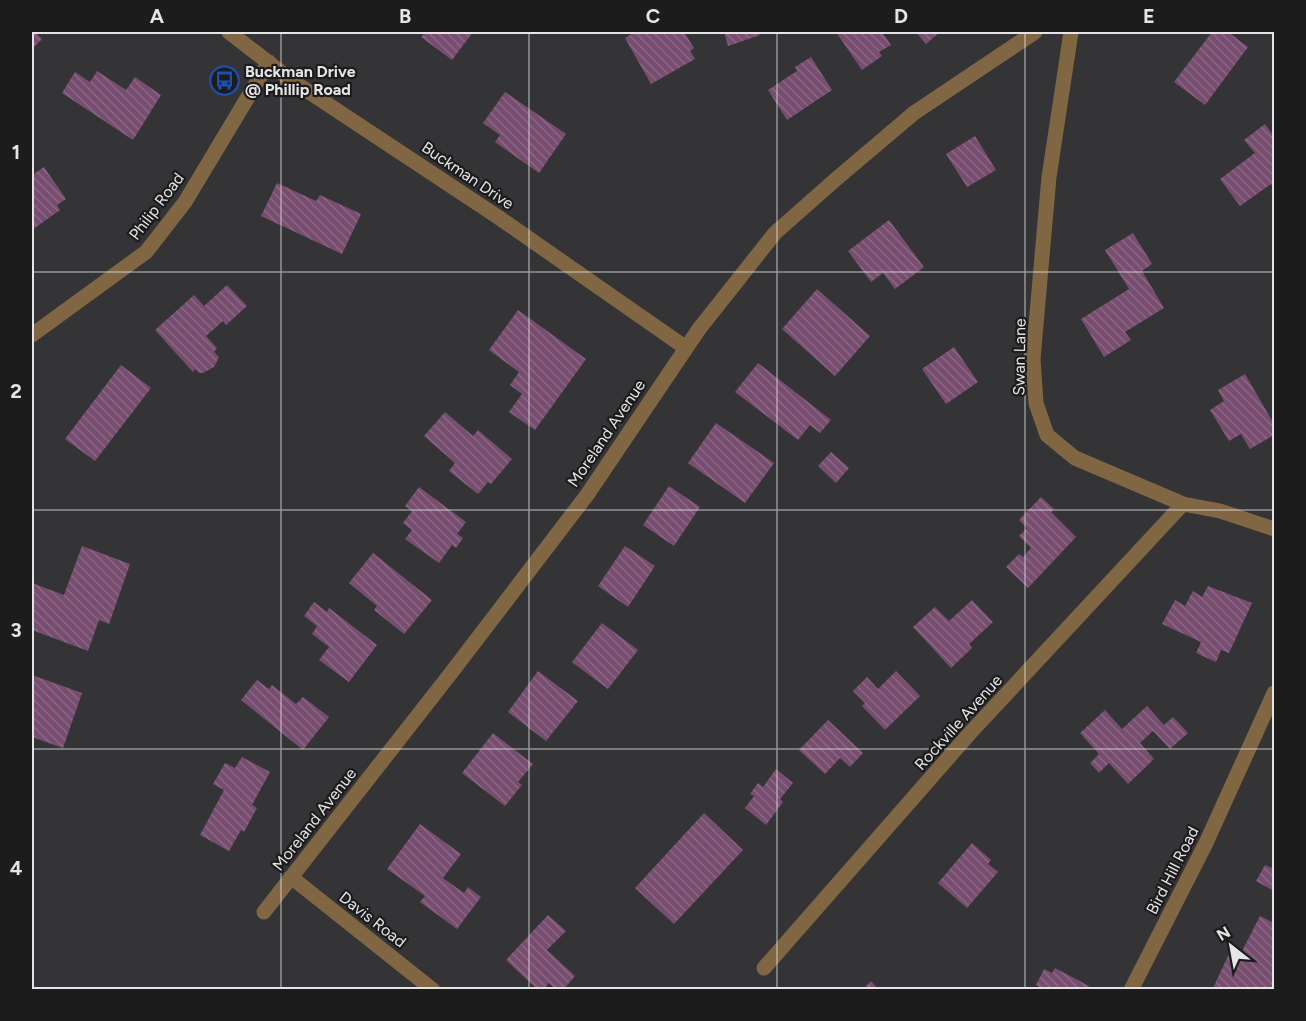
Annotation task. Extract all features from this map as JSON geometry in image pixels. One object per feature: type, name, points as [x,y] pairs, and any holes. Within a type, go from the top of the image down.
[{"type":"street","name":"Buckman Drive","points":[[229,32],[291,80],[498,217],[686,348]]},
{"type":"street","name":"Moreland Avenue","points":[[264,912],[451,673],[586,495],[699,329],[775,234],[914,113],[1035,32]]},
{"type":"street","name":"Swan Lane","points":[[1071,32],[1049,177],[1033,359],[1036,403],[1047,435],[1075,458],[1183,504],[1220,511],[1275,530]]},
{"type":"street","name":"Philip Road","points":[[32,335],[146,252],[185,202],[268,62]]},
{"type":"street","name":"Rockville Avenue","points":[[764,968],[970,733],[1183,504]]},
{"type":"street","name":"Bird Hill Road","points":[[1131,990],[1206,843],[1275,693]]},
{"type":"street","name":"Davis Road","points":[[291,878],[433,990]]},
{"type":"building","points":[[32,32],[42,39],[32,49]]},
{"type":"building","points":[[421,32],[473,32],[452,60],[421,37],[424,34]]},
{"type":"building","points":[[635,32],[684,32],[694,48],[690,51],[695,59],[651,84],[625,38]]},
{"type":"building","points":[[724,32],[759,32],[760,35],[728,46]]},
{"type":"building","points":[[836,32],[882,32],[891,45],[879,52],[882,56],[862,70]]},
{"type":"building","points":[[916,32],[940,32],[926,44]]},
{"type":"building","points":[[1212,32],[1228,32],[1248,47],[1205,105],[1174,82]]},
{"type":"building","points":[[811,57],[832,90],[787,120],[768,90],[797,71],[795,67]]},
{"type":"building","points":[[97,71],[126,90],[135,77],[161,95],[133,140],[62,93],[75,72],[90,82]]},
{"type":"building","points":[[505,92],[566,134],[539,173],[495,142],[500,135],[483,123]]},
{"type":"building","points":[[1265,124],[1274,137],[1274,188],[1271,184],[1240,206],[1220,179],[1255,153],[1244,140]]},
{"type":"building","points":[[975,136],[996,170],[967,187],[946,154]]},
{"type":"building","points":[[44,167],[66,199],[57,205],[60,210],[32,230],[32,175]]},
{"type":"building","points":[[277,183],[316,201],[320,195],[361,214],[342,254],[261,216]]},
{"type":"building","points":[[889,220],[924,267],[895,289],[883,273],[871,282],[848,251]]},
{"type":"building","points":[[1133,233],[1152,264],[1142,271],[1164,308],[1125,332],[1131,340],[1104,357],[1081,319],[1129,289],[1105,250]]},
{"type":"building","points":[[227,285],[247,306],[226,325],[223,321],[206,336],[217,348],[214,352],[219,357],[214,367],[203,373],[195,369],[193,372],[155,330],[194,295],[204,306]]},
{"type":"building","points":[[817,289],[870,336],[835,376],[782,329]]},
{"type":"building","points":[[518,310],[586,359],[535,430],[509,412],[522,394],[510,385],[519,372],[489,350]]},
{"type":"building","points":[[954,347],[978,382],[946,404],[922,369]]},
{"type":"building","points":[[758,363],[831,420],[820,433],[810,425],[798,440],[735,392]]},
{"type":"building","points":[[121,365],[151,388],[95,461],[65,439]]},
{"type":"building","points":[[1245,374],[1274,424],[1274,435],[1250,449],[1241,434],[1229,441],[1210,410],[1224,401],[1218,390]]},
{"type":"building","points":[[445,412],[473,436],[478,430],[512,459],[491,484],[488,482],[478,494],[449,471],[455,463],[424,436]]},
{"type":"building","points":[[716,423],[774,463],[745,503],[688,463]]},
{"type":"building","points":[[831,452],[849,468],[836,483],[818,466]]},
{"type":"building","points":[[669,486],[700,507],[674,546],[643,525]]},
{"type":"building","points":[[419,487],[466,522],[457,534],[463,538],[456,548],[452,545],[439,563],[405,539],[412,530],[403,523],[412,511],[405,506]]},
{"type":"building","points":[[1041,497],[1054,509],[1051,512],[1076,537],[1028,588],[1006,567],[1019,554],[1023,557],[1031,548],[1019,536],[1027,528],[1019,520]]},
{"type":"building","points":[[82,546],[130,564],[109,624],[99,620],[88,651],[32,630],[32,583],[64,595]]},
{"type":"building","points":[[625,546],[655,566],[628,607],[598,586]]},
{"type":"building","points":[[373,553],[432,600],[404,634],[374,610],[377,606],[349,583]]},
{"type":"building","points":[[1208,586],[1252,603],[1229,653],[1221,650],[1216,662],[1196,653],[1201,642],[1162,624],[1175,600],[1185,606],[1193,591],[1202,597]]},
{"type":"building","points":[[972,600],[993,622],[969,644],[972,648],[951,668],[913,627],[935,607],[949,621]]},
{"type":"building","points":[[314,602],[327,612],[329,608],[377,645],[349,682],[319,660],[329,647],[312,634],[317,626],[304,616]]},
{"type":"building","points":[[602,623],[638,650],[608,689],[572,662]]},
{"type":"building","points":[[538,671],[578,701],[546,741],[508,712]]},
{"type":"building","points":[[896,671],[920,696],[885,730],[862,706],[865,703],[853,691],[867,677],[878,689]]},
{"type":"building","points":[[32,675],[82,693],[63,748],[32,737]]},
{"type":"building","points":[[257,680],[269,689],[272,685],[296,704],[303,697],[329,717],[303,750],[241,700]]},
{"type":"building","points":[[1147,706],[1164,725],[1173,717],[1188,733],[1170,749],[1153,731],[1140,743],[1154,759],[1128,784],[1109,763],[1099,773],[1090,763],[1099,754],[1080,733],[1105,710],[1122,729]]},
{"type":"building","points":[[828,720],[863,753],[850,767],[840,758],[825,774],[799,750]]},
{"type":"building","points":[[493,733],[533,764],[518,782],[522,785],[505,806],[462,773]]},
{"type":"building","points":[[242,757],[270,772],[252,805],[257,808],[244,832],[241,830],[229,851],[200,835],[224,790],[213,784],[225,763],[235,768]]},
{"type":"building","points":[[776,769],[793,783],[780,799],[783,802],[766,825],[745,808],[754,796],[750,794],[758,783],[763,787]]},
{"type":"building","points":[[704,813],[743,850],[674,924],[635,888]]},
{"type":"building","points":[[420,824],[461,854],[443,878],[464,893],[468,887],[481,897],[457,929],[420,902],[425,896],[387,869]]},
{"type":"building","points":[[972,843],[991,860],[988,864],[998,872],[967,908],[938,883]]},
{"type":"building","points":[[1265,865],[1274,869],[1274,891],[1256,881]]},
{"type":"building","points":[[548,915],[566,931],[547,950],[575,976],[563,990],[556,990],[549,983],[543,990],[538,990],[506,960]]},
{"type":"building","points":[[1260,916],[1274,923],[1274,990],[1212,990],[1229,954],[1238,959]]},
{"type":"building","points":[[1055,968],[1089,986],[1087,990],[1044,990],[1036,985],[1044,969],[1052,973]]},
{"type":"building","points":[[871,981],[879,990],[862,990]]},
{"type":"place","name":"Buckman Drive @ Phillip Road","points":[[224,80]]}]
